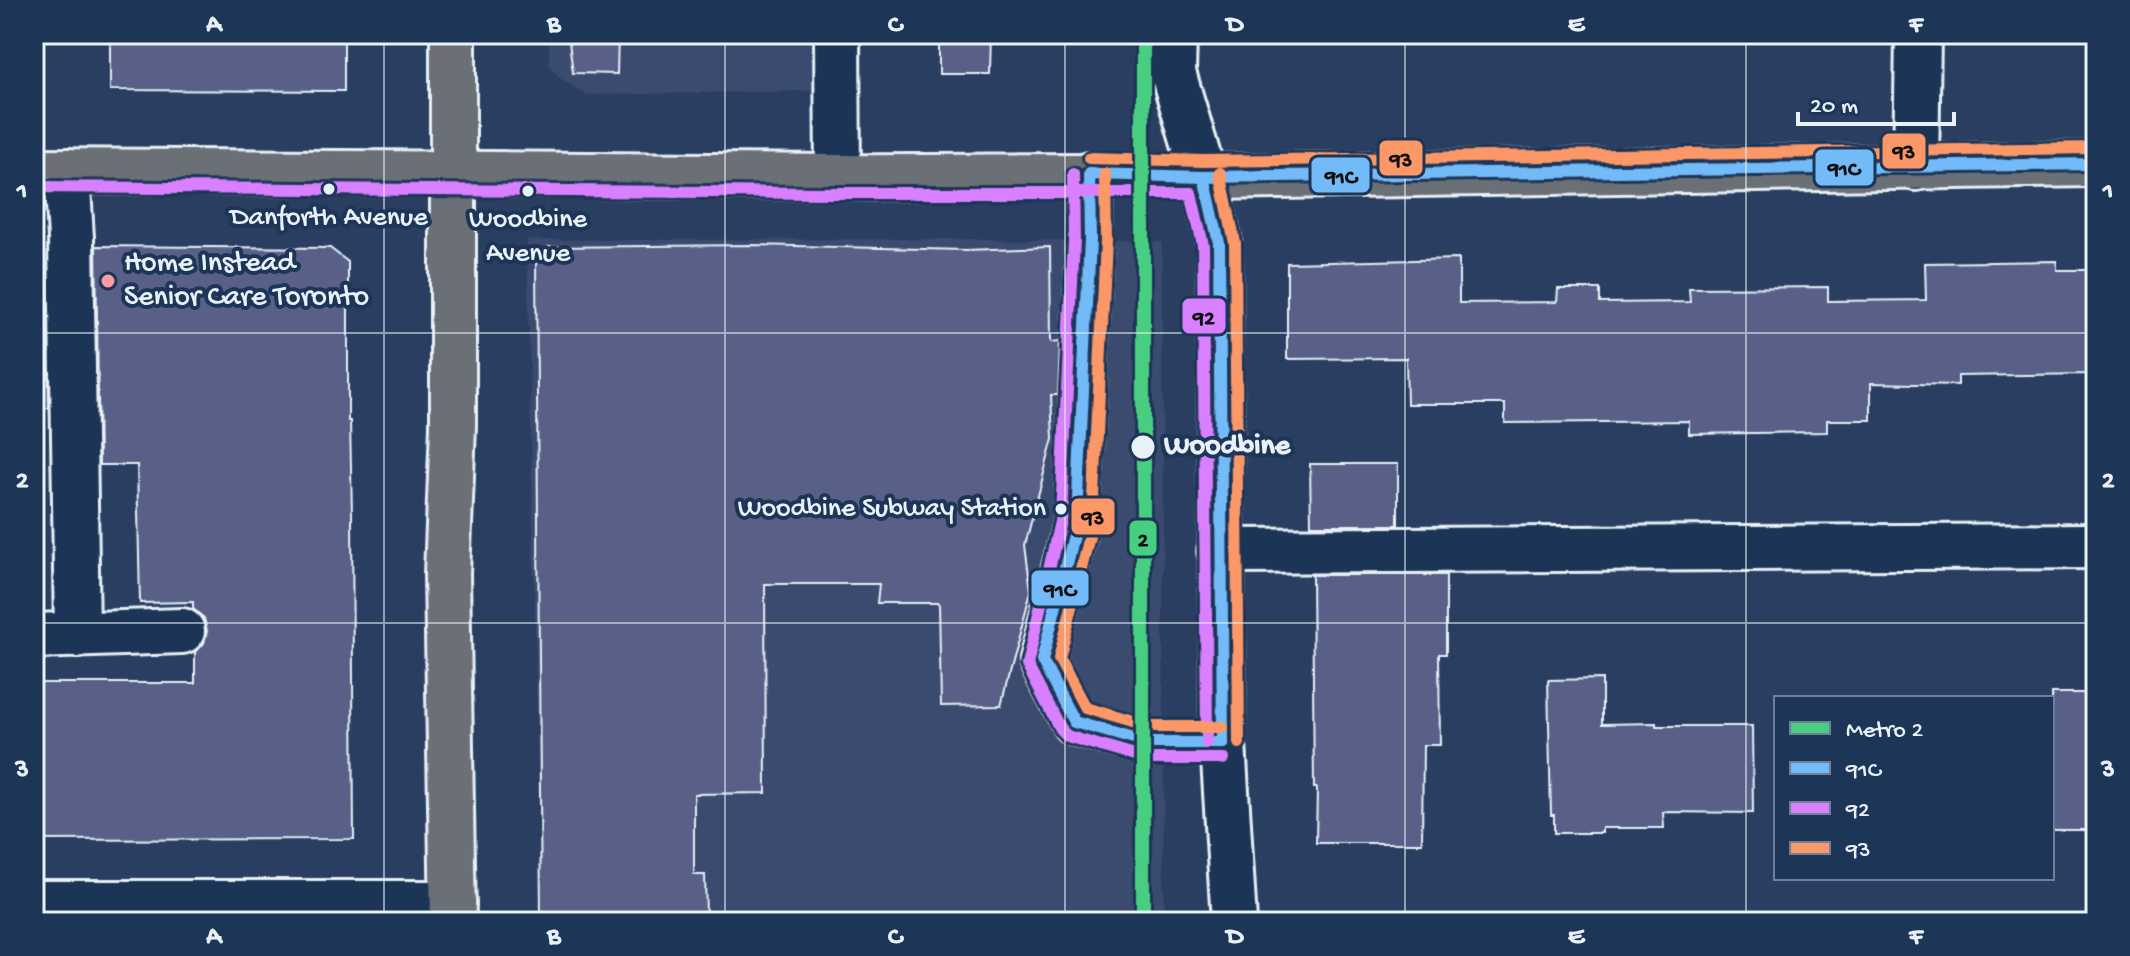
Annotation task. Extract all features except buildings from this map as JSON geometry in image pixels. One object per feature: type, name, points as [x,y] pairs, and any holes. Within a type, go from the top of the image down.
[{"type":"main road","points":[[453,34],[453,426],[447,574],[453,912]]},
{"type":"main road","points":[[50,171],[838,177],[1089,174],[1204,177],[2096,164]]},
{"type":"street","points":[[837,34],[838,177]]},
{"type":"street","points":[[1174,34],[1173,73],[1204,177],[1219,243],[1223,743],[1234,922]]},
{"type":"street","points":[[1916,168],[1918,34]]},
{"type":"street","points":[[50,171],[71,238],[77,635]]},
{"type":"street","points":[[1089,174],[1090,240],[1077,519],[1042,661],[1074,722],[1148,743],[1223,743]]},
{"type":"street","points":[[1220,551],[2096,546]]},
{"type":"street","points":[[34,636],[182,631]]},
{"type":"street","points":[[34,903],[101,913],[453,912]]},
{"type":"shaded area","points":[[549,34],[863,34],[862,90],[587,95],[561,79],[549,65]]},
{"type":"shaded area","points":[[979,239],[1162,242],[1164,922],[541,922],[527,240]]},
{"type":"metro line","name":"2","points":[[1143,34],[1143,922]]},
{"type":"transit line","name":"93","points":[[1089,158],[1204,161],[2096,148]]},
{"type":"transit line","name":"91C","points":[[1089,174],[1204,177],[2096,164]]},
{"type":"transit line","name":"93","points":[[1220,173],[1235,243],[1239,743]]},
{"type":"transit line","name":"92","points":[[1073,174],[1074,240],[1061,517],[1027,665],[1060,729],[1067,736],[1145,759],[1223,759]]},
{"type":"transit line","name":"91C","points":[[1089,174],[1090,240],[1077,519],[1042,661],[1074,722],[1148,743],[1223,743]]},
{"type":"transit line","name":"93","points":[[1105,174],[1106,241],[1093,520],[1059,659],[1085,708],[1150,727],[1223,727]]},
{"type":"transit line","name":"91C","points":[[1204,177],[1219,243],[1223,743]]},
{"type":"transit line","name":"92","points":[[34,187],[1191,193],[1203,245],[1207,743]]},
{"type":"place","name":"Danforth Avenue","points":[[329,189]]},
{"type":"place","name":"Woodbine Avenue","points":[[528,191]]},
{"type":"place","name":"Home Instead Senior Care Toronto","points":[[108,281]]},
{"type":"place","name":"Woodbine","points":[[1143,447]]},
{"type":"place","name":"Woodbine Subway Station","points":[[1061,509]]}]
